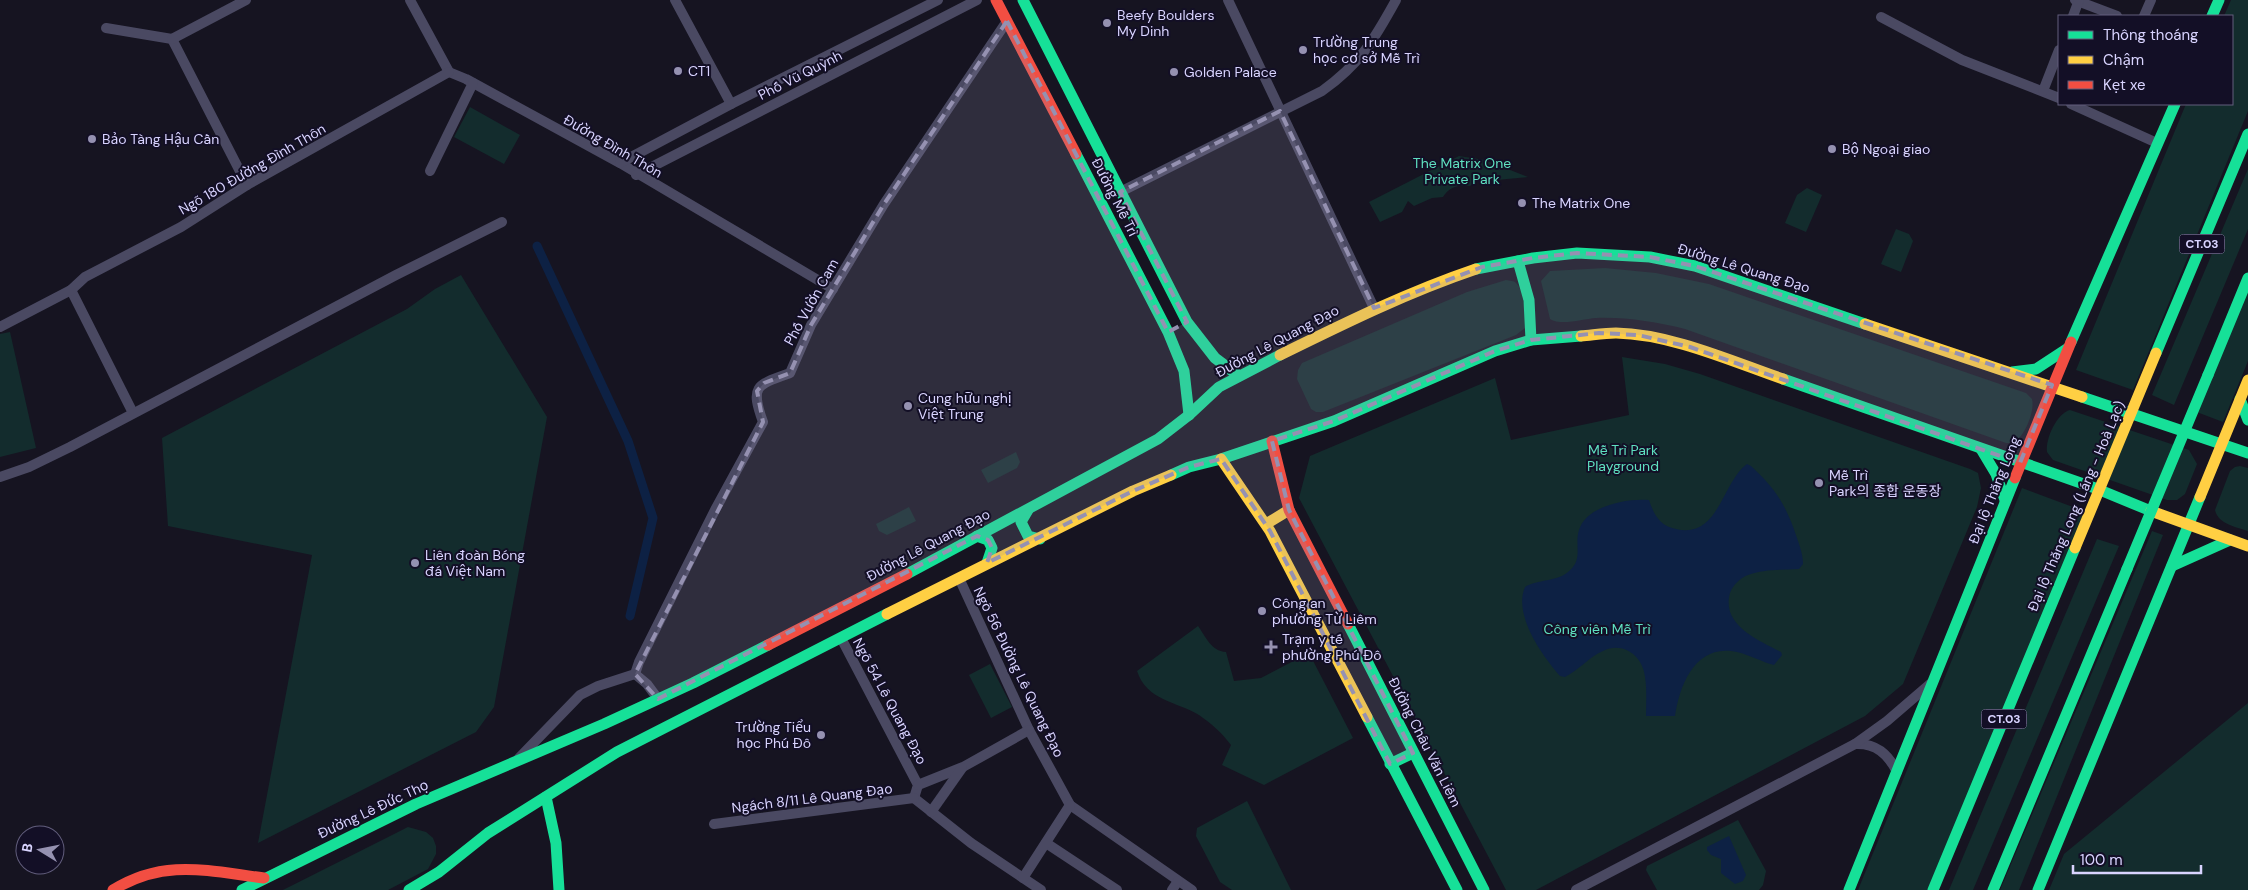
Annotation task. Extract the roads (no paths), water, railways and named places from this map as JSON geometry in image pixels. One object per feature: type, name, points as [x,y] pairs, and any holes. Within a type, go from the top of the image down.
[{"type":"main road","name":"Đường Mễ Trì","points":[[996,0],[1168,332],[1184,371],[1189,415]]},
{"type":"main road","points":[[2212,15],[2218,0]]},
{"type":"main road","name":"Đường Mễ Trì","points":[[1024,1],[1187,322],[1215,358],[1239,376]]},
{"type":"main road","points":[[1007,21],[1024,1]]},
{"type":"main road","name":"Đại lộ Thăng Long","points":[[1849,890],[2052,385],[2175,105]]},
{"type":"main road","name":"Đại lộ Thăng Long (Láng - Hoà Lạc)","points":[[1933,890],[2248,134]]},
{"type":"main road","name":"Đường Lê Quang Đạo","points":[[518,760],[658,699],[887,584],[1028,510],[1158,439],[1189,415],[1219,387],[1239,376],[1374,308],[1482,267],[1561,254],[1620,254],[1650,257],[1695,266],[2052,385],[2248,453]]},
{"type":"main road","points":[[1518,262],[1529,291],[1533,315],[1531,340]]},
{"type":"main road","points":[[1994,890],[2248,278]]},
{"type":"main road","points":[[1168,332],[1187,322]]},
{"type":"main road","points":[[409,890],[439,872],[488,833],[617,752],[987,563],[1133,491],[1189,467],[1221,459],[1334,421],[1495,351],[1531,340],[1615,333],[1658,339],[1744,365],[2095,488],[2190,526],[2248,546]]},
{"type":"main road","points":[[2012,372],[2036,369],[2068,348]]},
{"type":"main road","points":[[2038,890],[2190,526],[2248,380]]},
{"type":"main road","points":[[2240,399],[2248,420]]},
{"type":"main road","name":"Đường Châu Văn Liêm","points":[[1272,441],[1289,510],[1484,890]]},
{"type":"main road","points":[[1981,449],[1996,474],[2006,500]]},
{"type":"main road","points":[[1221,459],[1266,524],[1456,890]]},
{"type":"main road","points":[[1028,510],[1021,522],[1023,530],[1028,536],[1040,538]]},
{"type":"main road","points":[[1266,524],[1289,510]]},
{"type":"main road","points":[[977,536],[988,540],[992,548],[987,563]]},
{"type":"main road","points":[[2172,566],[2230,540]]},
{"type":"main road","points":[[1390,764],[1413,753]]},
{"type":"main road","name":"Đường Lê Đức Thọ","points":[[242,890],[416,804],[518,760]]},
{"type":"main road","points":[[546,797],[557,844],[559,890]]},
{"type":"main road","points":[[114,890],[123,882],[149,871],[180,868],[264,878]]},
{"type":"street","points":[[106,28],[172,39],[246,0]]},
{"type":"street","points":[[410,0],[449,72]]},
{"type":"street","points":[[675,0],[731,104]]},
{"type":"street","name":"Phố Vũ Quỳnh","points":[[620,163],[731,104],[938,0]]},
{"type":"street","name":"Phố Vũ Quỳnh","points":[[636,174],[977,0]]},
{"type":"street","points":[[1228,0],[1374,308]]},
{"type":"street","points":[[1120,192],[1322,91],[1344,75],[1374,41],[1396,0]]},
{"type":"street","points":[[2144,15],[2151,0]]},
{"type":"street","points":[[2073,15],[2077,1],[2114,15]]},
{"type":"street","points":[[1881,17],[1962,60],[2058,98]]},
{"type":"street","name":"Phố Vườn Cam","points":[[635,674],[639,662],[715,510],[763,422],[756,399],[757,391],[764,383],[790,373],[808,331],[919,149],[967,82],[1007,21]]},
{"type":"street","points":[[172,39],[247,185]]},
{"type":"street","points":[[2043,91],[2058,53]]},
{"type":"street","name":"Đường Đình Thôn","points":[[449,72],[473,83],[620,163],[833,289]]},
{"type":"street","name":"Ngõ 180 Đường Đình Thôn","points":[[0,327],[71,290],[85,277],[181,226],[247,185],[449,72]]},
{"type":"street","points":[[430,171],[473,83]]},
{"type":"street","points":[[2073,105],[2158,144]]},
{"type":"street","points":[[0,477],[29,467],[70,447],[396,275],[502,222]]},
{"type":"street","points":[[71,290],[133,413]]},
{"type":"street","name":"Ngõ 56 Đường Lê Quang Đạo","points":[[958,578],[1029,730],[1070,805],[1192,890]]},
{"type":"street","name":"Ngõ 54 Lê Quang Đạo","points":[[841,638],[918,785],[914,798]]},
{"type":"street","points":[[518,760],[580,695],[605,683],[635,674],[647,684],[658,699]]},
{"type":"street","points":[[1576,890],[1855,744],[1933,682]]},
{"type":"street","points":[[918,785],[963,766],[1029,730]]},
{"type":"street","points":[[1855,744],[1865,743],[1876,747],[1886,754],[1897,772]]},
{"type":"street","points":[[930,812],[963,766]]},
{"type":"street","points":[[914,798],[971,842],[1041,890]]},
{"type":"street","name":"Ngách 8/11 Lê Quang Đạo","points":[[714,824],[914,798]]},
{"type":"street","points":[[1024,878],[1070,805]]},
{"type":"street","points":[[1046,843],[1117,890]]},
{"type":"street","points":[[1172,890],[1178,881]]},
{"type":"water","points":[[1747,464],[1760,474],[1779,498],[1793,526],[1803,564],[1799,569],[1767,571],[1748,575],[1737,582],[1730,593],[1729,604],[1731,614],[1736,623],[1752,636],[1781,652],[1782,655],[1774,665],[1737,652],[1723,651],[1711,653],[1701,659],[1686,678],[1677,703],[1675,716],[1646,716],[1646,686],[1643,669],[1636,657],[1625,649],[1610,648],[1593,657],[1565,677],[1560,676],[1538,646],[1526,622],[1522,598],[1525,587],[1563,575],[1573,567],[1577,557],[1579,530],[1583,522],[1598,509],[1630,500],[1649,500],[1658,519],[1670,528],[1690,530],[1702,526],[1711,518],[1731,483]]},
{"type":"water","points":[[1729,836],[1746,875],[1743,881],[1735,884],[1721,873],[1721,859],[1711,855],[1707,850],[1707,847]]},
{"type":"waterway","points":[[537,246],[628,441],[653,518],[630,616]]},
{"type":"place","name":"Beefy Boulders My Dinh","points":[[1107,23]]},
{"type":"place","name":"Trường Trung học cơ sở Mễ Trì","points":[[1303,50]]},
{"type":"place","name":"CT1","points":[[678,71]]},
{"type":"place","name":"Golden Palace","points":[[1174,72]]},
{"type":"place","name":"Bảo Tàng Hậu Cần","points":[[92,139]]},
{"type":"place","name":"Bộ Ngoại giao","points":[[1832,149]]},
{"type":"place","name":"The Matrix One","points":[[1522,203]]},
{"type":"place","name":"Cung hữu nghị Việt Trung","points":[[908,406]]},
{"type":"place","name":"Mễ Trì Park의 종합 운동장","points":[[1819,483]]},
{"type":"place","name":"Liên đoàn Bóng đá Việt Nam","points":[[415,563]]},
{"type":"place","name":"Công an phường Từ Liêm","points":[[1262,611]]},
{"type":"place","name":"Trạm y tế phường Phú Đô","points":[[1271,647]]},
{"type":"place","name":"Trường Tiểu học Phú Đô","points":[[821,735]]},
{"type":"park label","name":"The Matrix One Private Park","points":[[1462,172]]},
{"type":"park label","name":"Mễ Trì Park Playground","points":[[1623,458]]},
{"type":"park label","name":"Công viên Mễ Trì","points":[[1597,629]]}]
